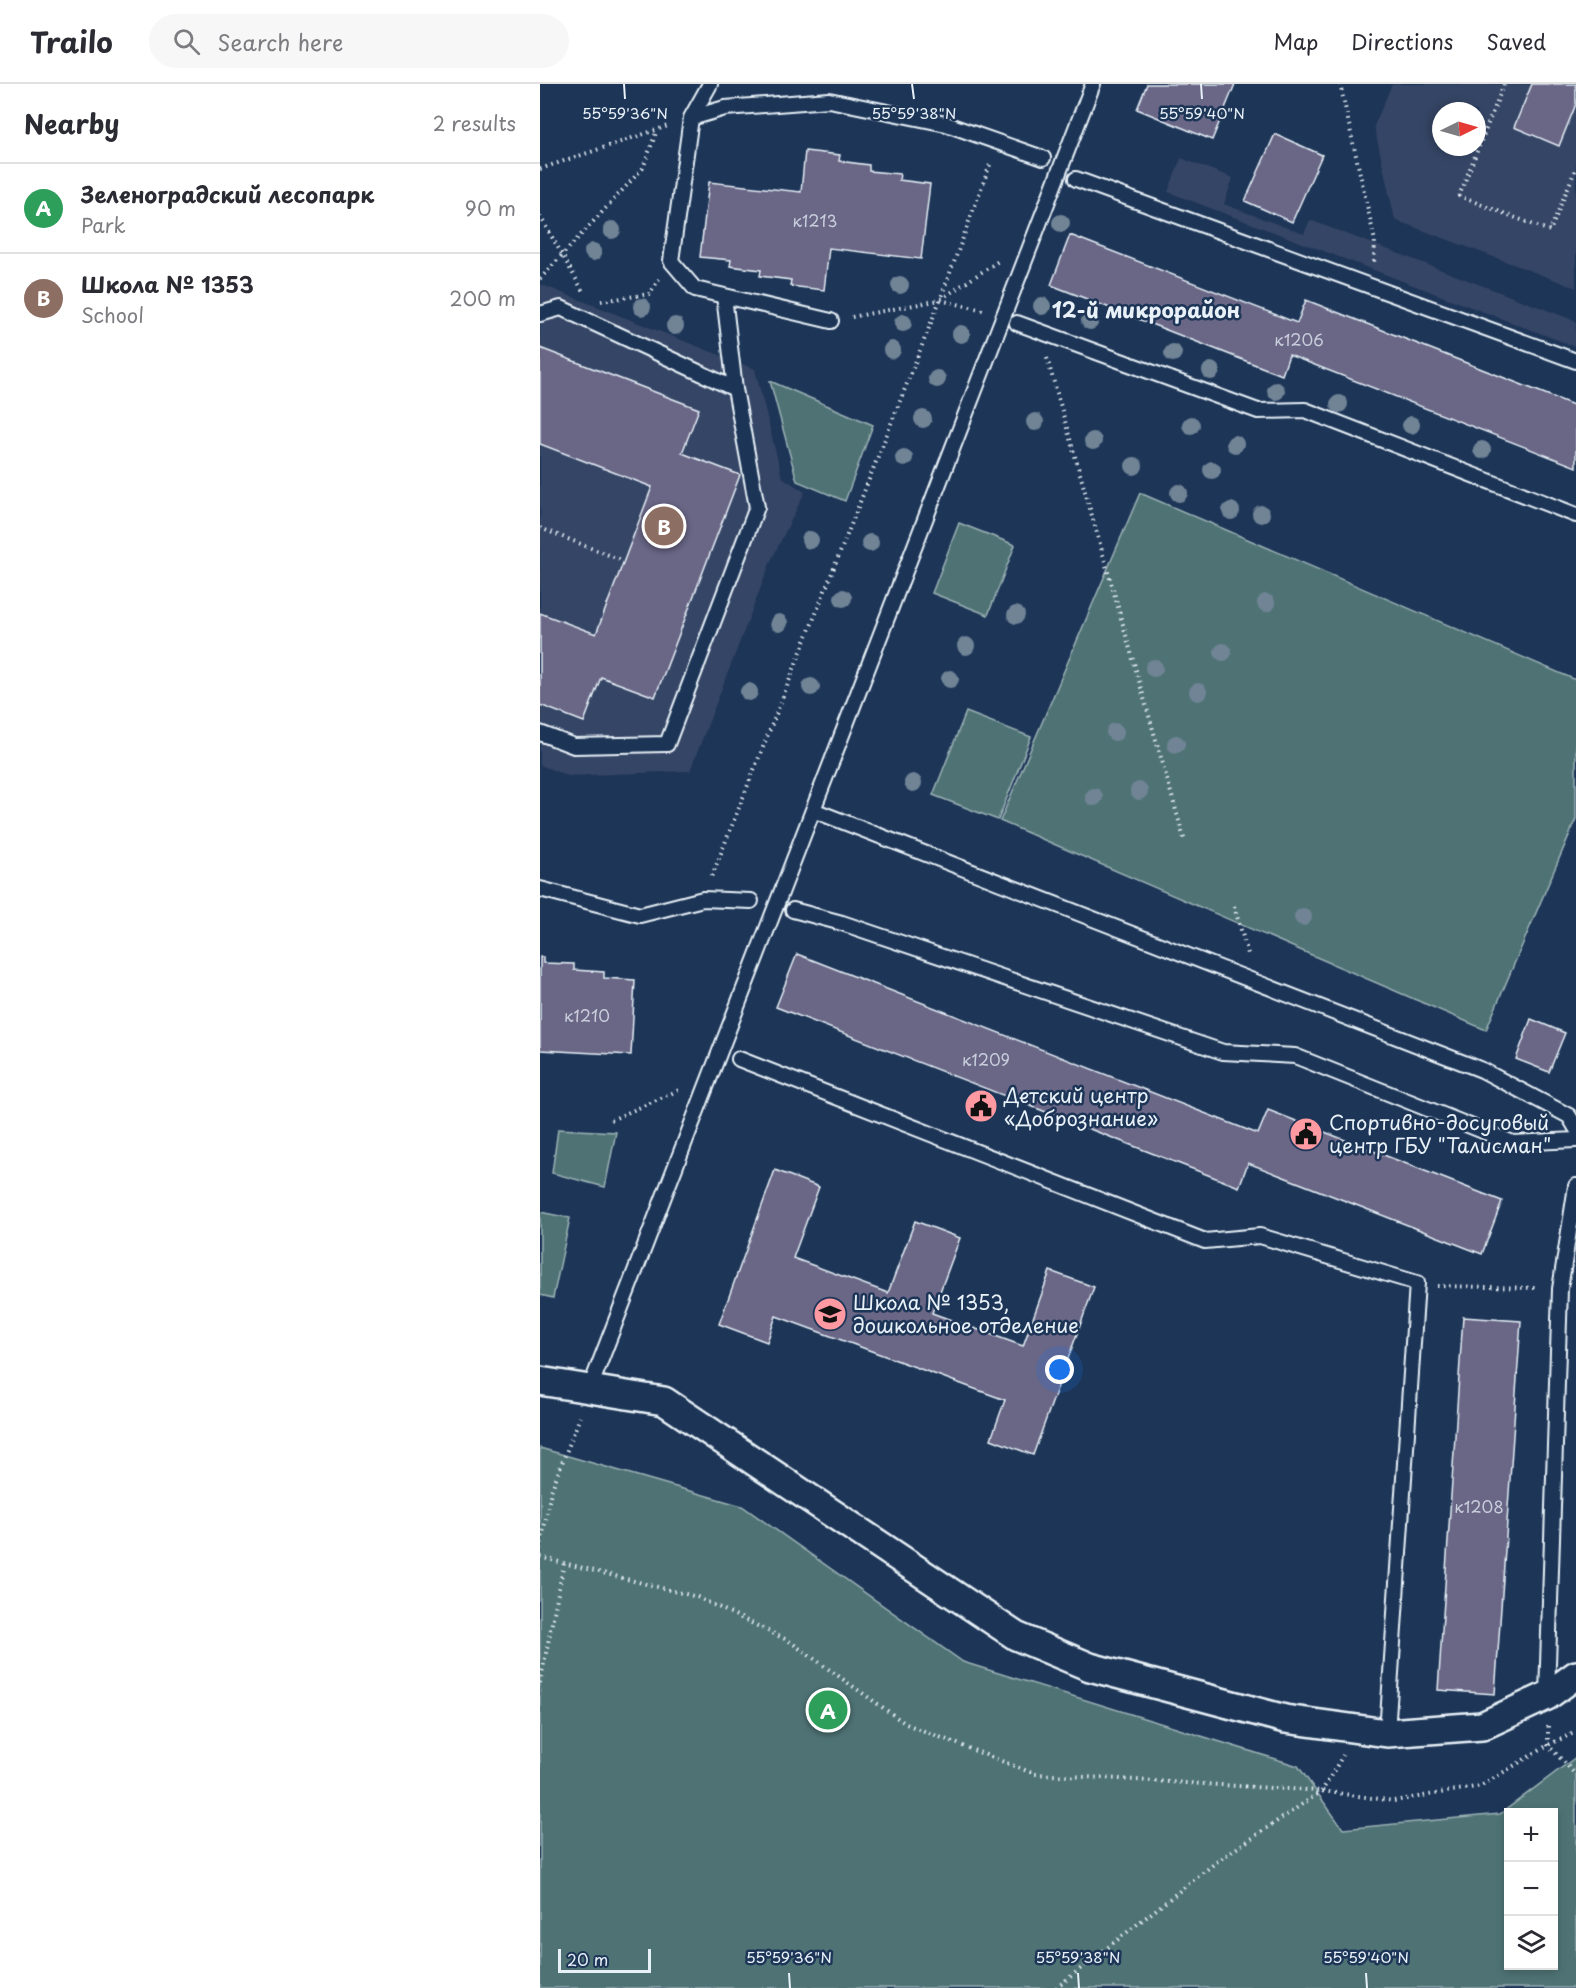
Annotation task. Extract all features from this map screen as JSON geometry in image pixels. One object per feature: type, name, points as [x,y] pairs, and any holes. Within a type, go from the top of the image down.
[{"type":"street","points":[[540,1381],[664,1401],[1016,1636],[1090,1667],[1286,1719],[1357,1731],[1386,1733],[1482,1726],[1547,1696],[1576,1676]]},
{"type":"lane","points":[[710,84],[691,118],[671,261],[695,290],[831,321]]},
{"type":"lane","points":[[590,1388],[1093,84]]},
{"type":"lane","points":[[691,118],[725,108],[829,100],[946,124],[1043,158]]},
{"type":"lane","points":[[1076,179],[1576,361]]},
{"type":"lane","points":[[540,734],[574,746],[667,744],[757,507],[735,389],[724,296]]},
{"type":"lane","points":[[540,314],[561,309],[735,389]]},
{"type":"lane","points":[[1017,323],[1258,411],[1305,410],[1576,515]]},
{"type":"lane","points":[[813,810],[1482,1070],[1569,1116],[1576,1128]]},
{"type":"lane","points":[[540,889],[640,915],[703,899],[751,901]]},
{"type":"lane","points":[[793,910],[842,923],[1223,1052],[1294,1056],[1513,1143],[1576,1140]]},
{"type":"lane","points":[[739,1059],[1205,1241],[1260,1236],[1417,1283],[1386,1733]]},
{"type":"lane","points":[[1547,1696],[1560,1289],[1576,1186]]},
{"type":"path","points":[[1340,84],[1376,241],[1373,289]]},
{"type":"path","points":[[1504,84],[1459,196],[1550,231],[1576,168]]},
{"type":"path","points":[[540,169],[691,118]]},
{"type":"path","points":[[540,279],[643,168],[657,130]]},
{"type":"path","points":[[703,899],[939,300],[998,143]]},
{"type":"path","points":[[540,216],[590,303],[650,294],[671,261]]},
{"type":"path","points":[[831,321],[939,300],[1033,239]]},
{"type":"path","points":[[939,300],[981,309]]},
{"type":"path","points":[[1039,331],[1185,842]]},
{"type":"path","points":[[540,528],[624,561]]},
{"type":"path","points":[[1234,906],[1255,980]]},
{"type":"path","points":[[611,1120],[710,1077]]},
{"type":"path","points":[[1417,1283],[1441,1287],[1560,1289]]},
{"type":"path","points":[[540,1549],[551,1491],[590,1388]]},
{"type":"path","points":[[540,1557],[697,1597],[789,1641],[906,1724],[1035,1774],[1322,1791],[1394,1800],[1481,1786],[1548,1744],[1576,1732]]},
{"type":"path","points":[[540,1683],[564,1563]]},
{"type":"path","points":[[1547,1696],[1548,1744],[1576,1775]]},
{"type":"path","points":[[1056,1988],[1219,1860],[1322,1791],[1357,1731]]},
{"type":"shaded area","points":[[1392,84],[1576,84],[1576,288],[1395,220],[1374,126]]},
{"type":"shaded area","points":[[1181,158],[1233,178],[1224,204],[1304,234],[1310,220],[1576,321],[1576,347],[1168,192]]},
{"type":"shaded area","points":[[540,284],[755,369],[782,477],[805,492],[771,561],[690,771],[568,776],[540,765]]},
{"type":"green space","points":[[770,381],[873,425],[845,501],[797,481]]},
{"type":"green space","points":[[1140,493],[1576,680],[1576,819],[1486,1030],[1000,821]]},
{"type":"green space","points":[[959,523],[1015,545],[988,615],[932,593]]},
{"type":"green space","points":[[966,712],[1031,737],[998,820],[933,795]]},
{"type":"green space","points":[[558,1129],[616,1132],[605,1187],[552,1173]]},
{"type":"green space","points":[[540,1212],[570,1218],[553,1298],[540,1295]]},
{"type":"green space","points":[[540,1448],[742,1506],[963,1662],[1298,1766],[1343,1829],[1500,1814],[1504,1811],[1504,1970],[1558,1970],[1558,1808],[1508,1808],[1576,1757],[1576,1988],[540,1988]]},
{"type":"building","points":[[1147,84],[1235,84],[1212,140],[1137,109]]},
{"type":"building","points":[[1532,84],[1576,84],[1576,104],[1559,146],[1514,127]]},
{"type":"building","points":[[1275,134],[1322,155],[1292,222],[1245,201]]},
{"type":"building","points":[[805,151],[840,155],[839,161],[869,165],[869,171],[900,174],[899,180],[930,184],[921,259],[829,248],[824,290],[790,286],[791,280],[760,276],[761,270],[730,266],[731,260],[700,257],[709,182],[801,192]]},
{"type":"building","points":[[1070,235],[1297,323],[1306,300],[1576,406],[1576,467],[1289,355],[1282,375],[1051,285]]},
{"type":"building","points":[[540,348],[699,409],[682,453],[740,475],[655,697],[601,677],[584,722],[540,705],[540,613],[596,634],[652,487],[540,444]]},
{"type":"building","points":[[797,954],[1258,1134],[1268,1110],[1502,1201],[1482,1254],[1248,1163],[1239,1187],[776,1007]]},
{"type":"building","points":[[540,957],[543,957],[543,963],[574,964],[574,970],[604,972],[604,978],[635,980],[631,1055],[540,1050]]},
{"type":"building","points":[[1531,1019],[1565,1033],[1549,1072],[1516,1059]]},
{"type":"building","name":"Школа № 1353, дошкольное отделение","points":[[775,1170],[819,1187],[793,1258],[888,1293],[915,1221],[960,1238],[932,1313],[1023,1346],[1050,1271],[1094,1287],[1033,1455],[991,1439],[1005,1400],[776,1316],[767,1342],[719,1324]]},
{"type":"building","points":[[1463,1317],[1521,1321],[1495,1694],[1438,1690]]},
{"type":"place","name":"Школа № 1353","points":[[664,526]]},
{"type":"place","name":"Детский центр «Добрознание»","points":[[981,1106]]},
{"type":"place","name":"Спортивно-досуговый центр ГБУ \"Талисман\"","points":[[1306,1134]]},
{"type":"place","name":"Школа № 1353, дошкольное отделение","points":[[830,1314]]},
{"type":"place","name":"Зеленоградский лесопарк","points":[[828,1710]]},
{"type":"district","name":"12-й микрорайон","points":[[1146,309]]}]
